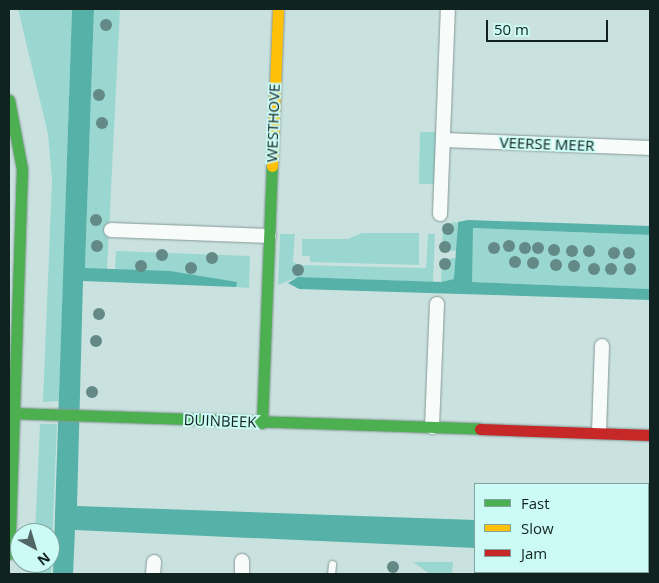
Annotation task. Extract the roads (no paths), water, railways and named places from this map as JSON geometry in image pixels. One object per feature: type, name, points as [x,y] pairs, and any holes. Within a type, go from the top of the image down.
[{"type":"street","name":"WESTHOVE","points":[[262,423],[278,9]]},
{"type":"street","points":[[440,214],[445,140],[448,9]]},
{"type":"street","points":[[9,100],[22,169],[12,414],[9,554]]},
{"type":"street","name":"VEERSE MEER","points":[[445,140],[650,148]]},
{"type":"street","points":[[111,230],[269,236]]},
{"type":"street","points":[[432,427],[437,304]]},
{"type":"street","points":[[599,432],[602,346]]},
{"type":"street","name":"DUINBEEK","points":[[12,414],[650,435]]},
{"type":"lane","points":[[331,574],[332,564]]}]
